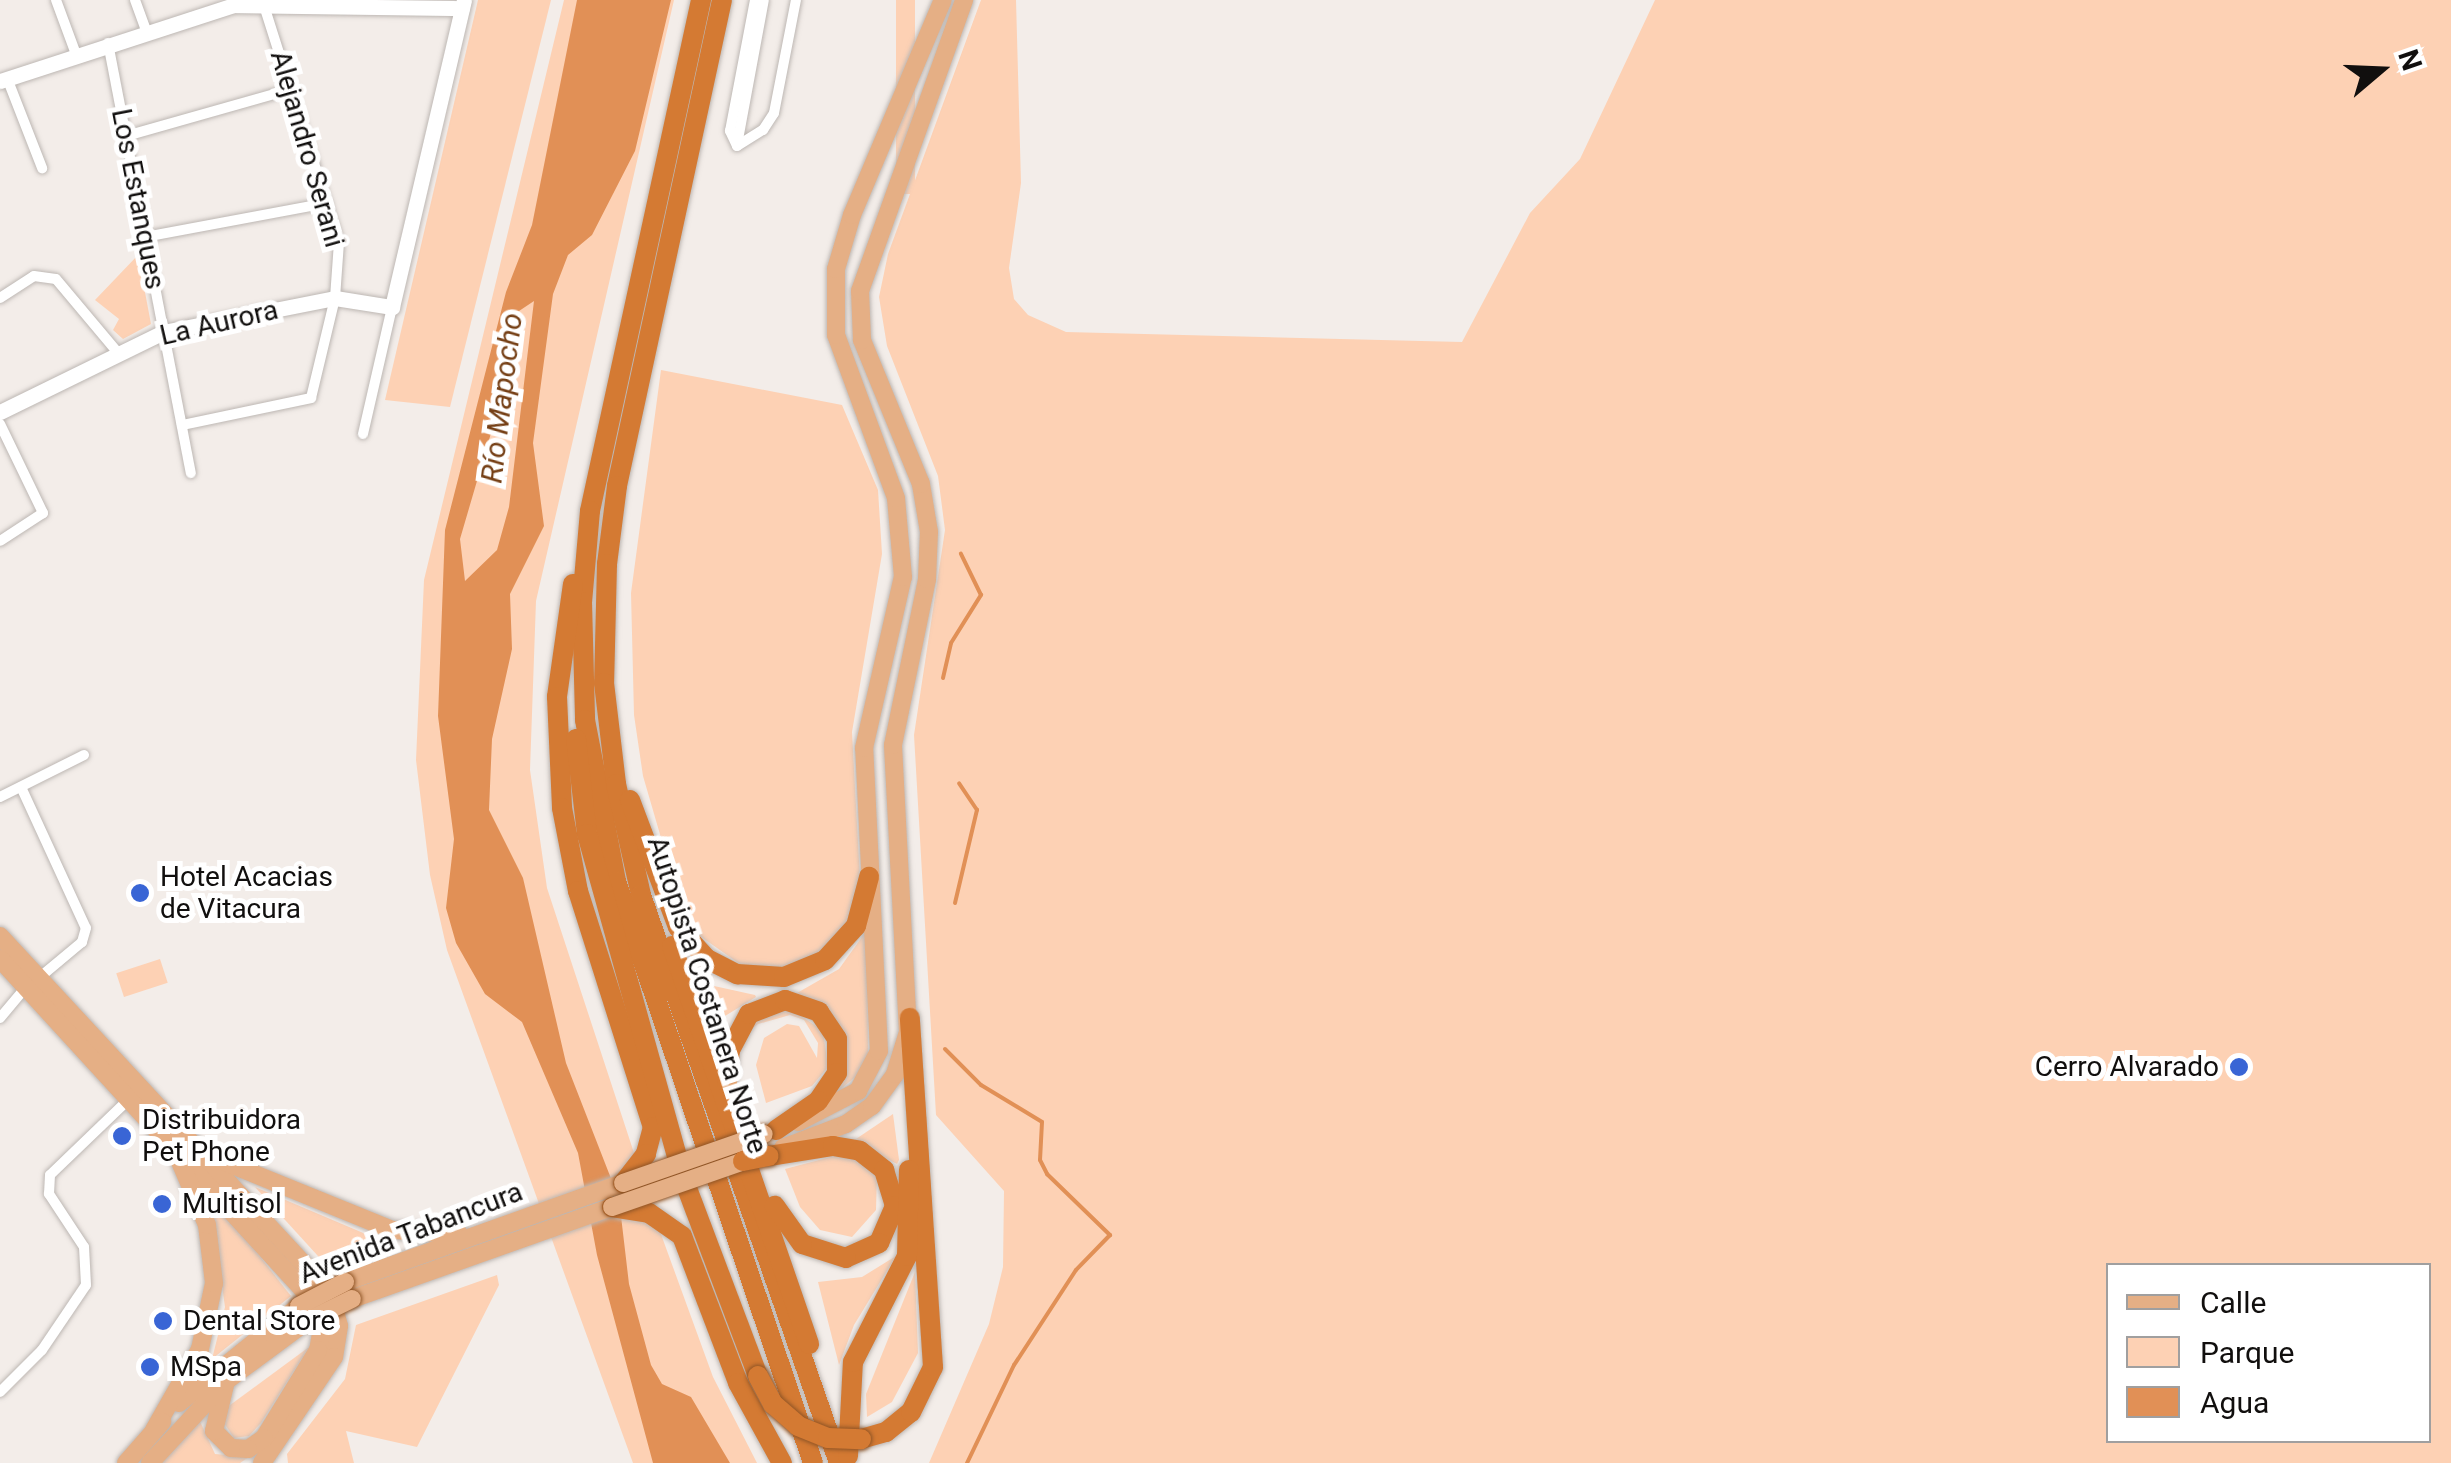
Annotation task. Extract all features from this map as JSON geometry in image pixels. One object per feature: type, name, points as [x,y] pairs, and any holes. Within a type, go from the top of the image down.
[{"type":"highway","name":"Autopista Costanera Norte","points":[[701,0],[590,511],[582,688],[593,784],[616,880],[813,1463]]},
{"type":"highway","name":"Autopista Costanera Norte","points":[[722,0],[612,518],[603,649],[610,742],[629,848],[839,1463]]},
{"type":"highway","points":[[590,511],[560,667],[558,773],[578,891],[653,1134],[623,1184]]},
{"type":"highway","points":[[582,688],[576,759],[587,834],[682,1175],[758,1376],[788,1420],[828,1438],[862,1439],[904,1420],[925,1393],[934,1367],[910,1018]]},
{"type":"highway","points":[[610,742],[671,915],[716,965],[760,978],[816,966],[856,926],[869,877]]},
{"type":"highway","points":[[629,848],[731,1110],[804,1324],[826,1429]]},
{"type":"highway","points":[[731,1110],[727,1064],[742,1022],[777,1000],[808,1005],[830,1025],[839,1064],[825,1094],[748,1167]]},
{"type":"highway","points":[[848,1463],[853,1362],[898,1282],[910,1242],[912,1046]]},
{"type":"highway","points":[[748,1167],[794,1237],[818,1254],[856,1256],[884,1236],[895,1197],[889,1178],[869,1156],[833,1146],[769,1144]]},
{"type":"highway","points":[[612,1207],[650,1212],[672,1224],[686,1243],[751,1411],[782,1463]]},
{"type":"main road","points":[[769,1144],[838,1104],[865,1083],[879,1052],[866,728],[900,597],[904,554],[891,482],[840,354],[834,286],[852,215],[943,0]]},
{"type":"main road","points":[[769,1144],[846,1124],[872,1106],[895,1074],[910,1018],[894,745],[927,579],[929,532],[921,484],[862,340],[860,291],[964,0]]},
{"type":"main road","points":[[0,936],[33,982],[131,1098],[299,1280],[320,1318],[314,1359],[264,1438],[248,1449],[230,1448],[214,1430],[226,1381]]},
{"type":"main road","points":[[0,959],[33,982],[203,1152],[317,1274],[337,1314],[334,1358],[279,1454],[262,1463]]},
{"type":"main road","points":[[154,1430],[200,1349],[214,1283],[210,1235],[198,1196],[156,1124]]},
{"type":"main road","name":"Avenida Tabancura","points":[[126,1463],[227,1358],[303,1313],[349,1291],[623,1184],[691,1169],[769,1144]]},
{"type":"main road","points":[[203,1152],[261,1182],[392,1230],[485,1238]]},
{"type":"main road","name":"Avenida Tabancura","points":[[485,1238],[612,1207],[691,1169],[748,1167]]},
{"type":"main road","name":"Avenida Tabancura","points":[[150,1463],[226,1381],[303,1313]]},
{"type":"street","points":[[56,0],[76,54]]},
{"type":"street","points":[[135,0],[146,31]]},
{"type":"street","points":[[737,146],[730,131],[755,0]]},
{"type":"street","points":[[737,146],[764,0]]},
{"type":"street","points":[[737,146],[763,130],[774,113],[796,0]]},
{"type":"street","points":[[42,168],[4,80],[146,31],[258,1],[463,4],[363,434]]},
{"type":"street","name":"Alejandro Serani","points":[[182,425],[311,398],[334,298],[340,251],[292,89],[258,1]]},
{"type":"street","name":"Los Estanques","points":[[108,43],[191,473]]},
{"type":"street","points":[[126,136],[292,89]]},
{"type":"street","points":[[145,237],[327,203]]},
{"type":"street","points":[[0,298],[34,276],[56,278],[118,352]]},
{"type":"street","name":"La Aurora","points":[[0,412],[164,332],[334,298],[392,307]]},
{"type":"street","points":[[0,424],[43,512],[0,541]]},
{"type":"street","points":[[0,797],[84,755]]},
{"type":"street","points":[[0,1018],[33,982],[82,942],[86,928],[21,787]]},
{"type":"street","points":[[0,1392],[42,1350],[86,1285],[84,1247],[49,1194],[48,1180],[131,1098]]},
{"type":"green space","points":[[478,0],[551,0],[450,407],[385,400]]},
{"type":"green space","points":[[564,0],[674,0],[536,601],[530,770],[547,888],[658,1226],[713,1377],[757,1463],[633,1463],[447,950],[430,875],[416,760],[424,580]]},
{"type":"green space","points":[[896,0],[915,0],[915,194],[896,194]]},
{"type":"green space","points":[[981,0],[1016,0],[1021,183],[1009,268],[1014,299],[1028,315],[1066,332],[1462,342],[1530,213],[1580,159],[1655,0],[2451,0],[2451,1463],[929,1463],[989,1324],[1003,1267],[1004,1191],[936,1115],[914,735],[945,530],[938,476],[887,346],[879,297],[888,254]]},
{"type":"green space","points":[[138,255],[151,324],[123,339],[113,330],[119,319],[95,300]]},
{"type":"green space","points":[[661,370],[842,405],[878,490],[882,554],[852,732],[860,879],[853,915],[828,950],[790,970],[744,967],[700,936],[673,879],[643,776],[634,715],[631,593]]},
{"type":"green space","points":[[867,930],[868,1054],[859,1074],[832,1096],[845,1077],[847,1045],[829,1011],[797,993],[839,969]]},
{"type":"green space","points":[[160,959],[168,983],[124,997],[116,973]]},
{"type":"green space","points":[[714,986],[755,995],[756,997],[725,1016]]},
{"type":"green space","points":[[791,1009],[823,1031],[828,1067],[812,1086],[766,1103],[756,1065],[764,1038],[787,1024],[799,1026],[817,1058],[818,1043],[804,1020],[790,1015],[758,1024],[742,1037],[755,1020]]},
{"type":"green space","points":[[893,1114],[899,1160],[897,1164],[853,1141]]},
{"type":"green space","points":[[838,1155],[856,1158],[877,1174],[876,1210],[852,1237],[820,1230],[800,1207],[785,1169]]},
{"type":"green space","points":[[255,1187],[375,1238],[379,1246],[328,1267]]},
{"type":"green space","points":[[209,1192],[291,1296],[212,1359],[225,1307]]},
{"type":"green space","points":[[896,1256],[854,1325],[839,1365],[818,1282],[862,1277]]},
{"type":"green space","points":[[915,1272],[918,1353],[892,1402],[867,1417],[866,1394]]},
{"type":"green space","points":[[497,1275],[499,1285],[417,1447],[346,1431],[354,1463],[288,1463],[287,1454],[345,1379],[356,1325]]},
{"type":"green space","points":[[309,1347],[261,1423],[249,1436],[234,1438],[224,1423],[226,1408]]},
{"type":"green space","points":[[198,1417],[215,1454],[249,1457],[240,1463],[161,1463]]},
{"type":"water","points":[[577,0],[671,0],[635,151],[592,235],[568,255],[553,294],[533,443],[544,526],[510,594],[512,649],[492,739],[489,810],[523,878],[566,1063],[619,1199],[629,1284],[651,1365],[662,1384],[691,1397],[730,1463],[653,1463],[597,1255],[578,1153],[522,1022],[485,994],[456,943],[446,908],[454,839],[438,716],[445,530],[506,292],[532,225]],"holes":[[[534,301],[509,507],[497,550],[465,581],[460,539],[501,399],[507,338],[516,313]]]},
{"type":"waterway","points":[[943,678],[951,643],[981,595],[961,554]]},
{"type":"waterway","points":[[955,903],[977,810],[959,783]]},
{"type":"waterway","points":[[945,1049],[981,1085],[1042,1122],[1040,1160],[1047,1174],[1110,1235],[1076,1270],[1014,1365],[967,1463]]},
{"type":"place","name":"Hotel Acacias de Vitacura","points":[[140,893]]},
{"type":"place","name":"Cerro Alvarado","points":[[2239,1067]]},
{"type":"place","name":"Distribuidora Pet Phone","points":[[122,1136]]},
{"type":"place","name":"Multisol","points":[[162,1204]]},
{"type":"place","name":"Dental Store","points":[[163,1321]]},
{"type":"place","name":"MSpa","points":[[150,1367]]},
{"type":"water label","name":"Río Mapocho","points":[[502,398]]}]
